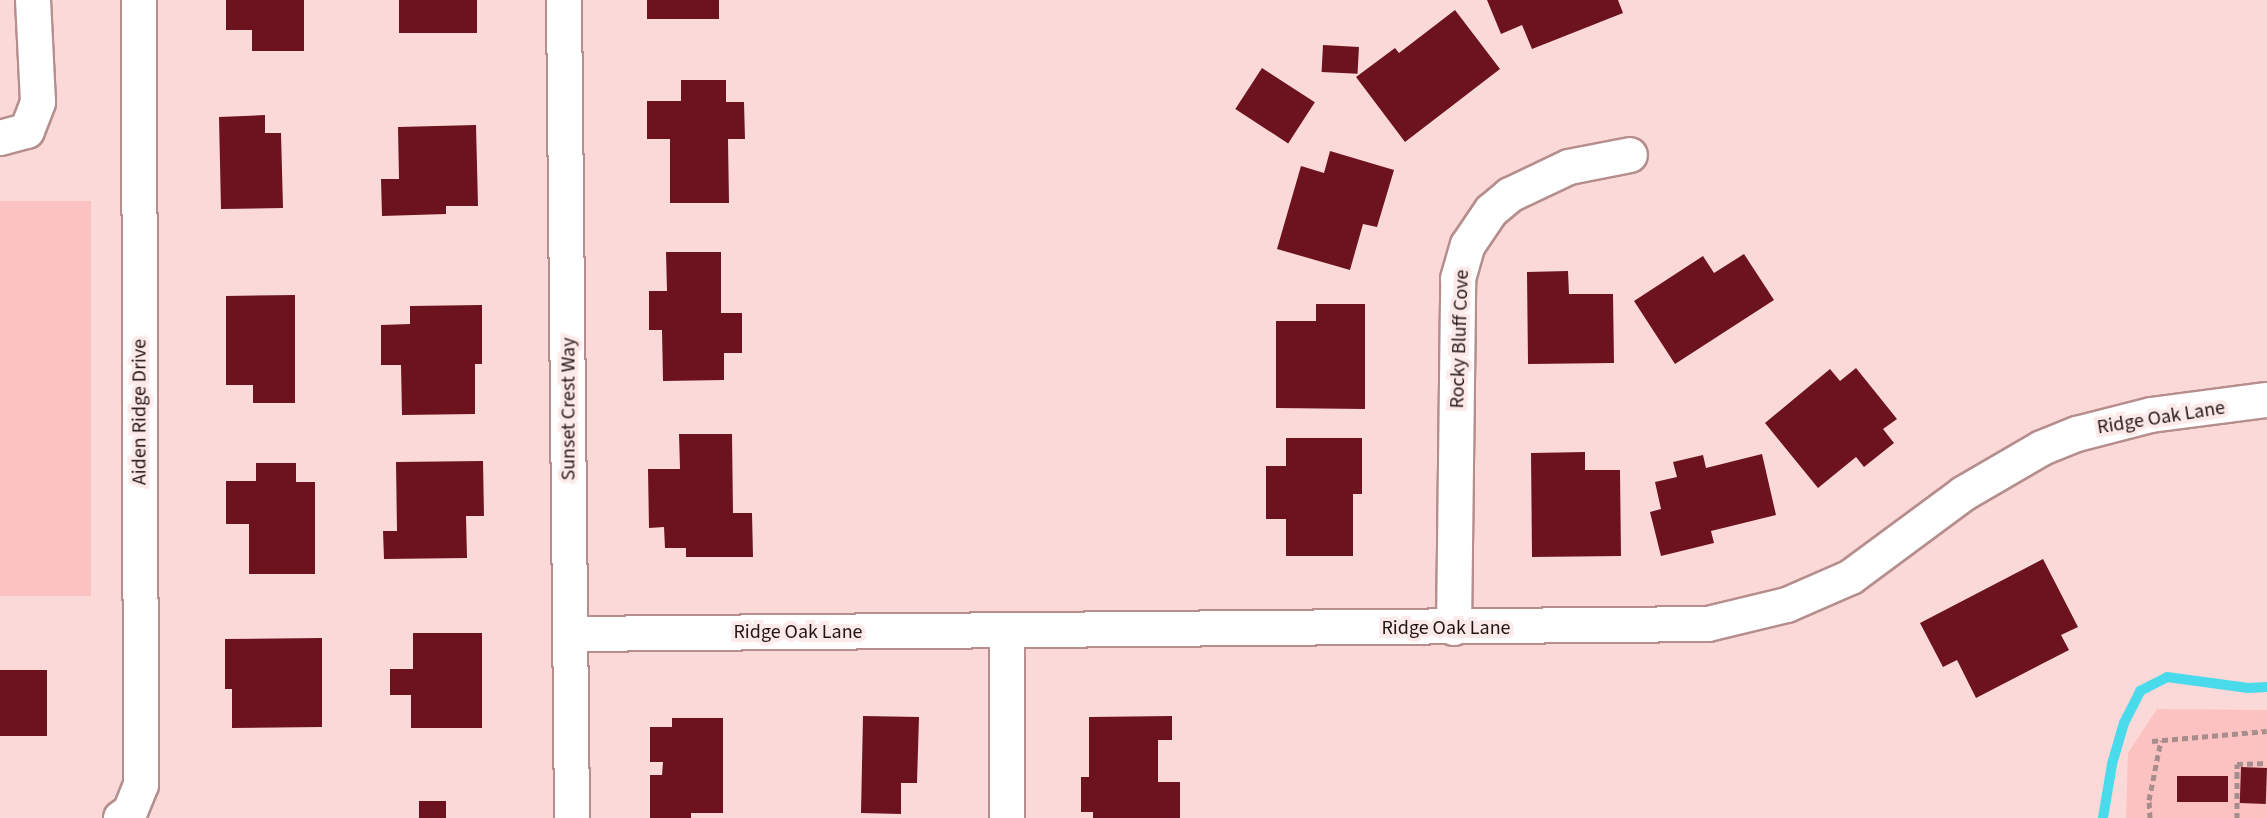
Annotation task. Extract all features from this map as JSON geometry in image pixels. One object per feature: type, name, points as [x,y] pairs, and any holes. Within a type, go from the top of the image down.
[{"type":"street","points":[[0,138],[27,131],[38,102],[33,0]]},
{"type":"street","name":"Aiden Ridge Drive","points":[[121,818],[130,812],[141,785],[139,0]]},
{"type":"street","name":"Sunset Crest Way","points":[[564,0],[572,818]]},
{"type":"street","name":"Rocky Bluff Cove","points":[[1454,628],[1458,279],[1468,245],[1491,211],[1510,195],[1569,167],[1630,155]]},
{"type":"street","name":"Ridge Oak Lane","points":[[570,634],[1668,626],[1748,617],[1787,605],[1851,577],[1963,494],[2065,438],[2138,418],[2267,400]]},
{"type":"street","points":[[1007,631],[1007,818]]},
{"type":"path","points":[[2152,741],[2267,731]]},
{"type":"path","points":[[2150,818],[2149,800],[2161,740]]},
{"type":"path","points":[[2237,818],[2237,764],[2267,763]]},
{"type":"shaded area","points":[[0,201],[91,201],[91,596],[0,596]]},
{"type":"shaded area","points":[[2157,709],[2267,710],[2267,818],[2126,818],[2128,753]]},
{"type":"building","points":[[226,0],[304,0],[304,51],[252,51],[252,30],[226,30]]},
{"type":"building","points":[[399,0],[477,0],[477,33],[399,33]]},
{"type":"building","points":[[647,0],[719,0],[719,19],[647,19]]},
{"type":"building","points":[[1487,0],[1618,0],[1623,13],[1532,49],[1522,25],[1501,34]]},
{"type":"building","points":[[1455,10],[1500,69],[1405,142],[1356,77],[1395,48],[1399,53]]},
{"type":"building","points":[[1323,45],[1359,47],[1358,74],[1322,72]]},
{"type":"building","points":[[1262,68],[1315,102],[1288,143],[1235,109]]},
{"type":"building","points":[[681,80],[726,80],[726,102],[744,102],[745,139],[728,139],[729,203],[670,203],[670,139],[647,139],[647,101],[681,101]]},
{"type":"building","points":[[265,115],[265,133],[281,133],[283,208],[221,209],[219,117]]},
{"type":"building","points":[[476,125],[478,206],[446,206],[446,214],[382,216],[381,179],[399,179],[398,127]]},
{"type":"building","points":[[1330,151],[1394,170],[1377,227],[1363,224],[1350,270],[1277,249],[1301,166],[1324,173]]},
{"type":"building","points":[[666,252],[721,252],[721,313],[742,313],[742,353],[724,353],[724,380],[663,381],[662,330],[649,330],[649,291],[667,291]]},
{"type":"building","points":[[1744,254],[1774,300],[1675,364],[1634,301],[1703,256],[1714,273]]},
{"type":"building","points":[[1568,271],[1569,294],[1613,294],[1614,363],[1528,364],[1527,272]]},
{"type":"building","points":[[295,295],[295,403],[253,403],[253,385],[226,385],[226,296]]},
{"type":"building","points":[[1316,304],[1365,304],[1365,409],[1276,408],[1276,321],[1316,321]]},
{"type":"building","points":[[482,305],[482,364],[475,364],[475,414],[402,415],[401,365],[381,365],[381,325],[410,324],[410,306]]},
{"type":"building","points":[[1856,368],[1897,419],[1883,429],[1894,443],[1864,467],[1856,457],[1818,488],[1765,423],[1830,369],[1840,381]]},
{"type":"building","points":[[679,434],[732,434],[733,513],[752,513],[753,557],[686,557],[686,548],[665,548],[664,527],[649,528],[648,469],[680,469]]},
{"type":"building","points":[[1286,438],[1362,438],[1362,494],[1353,494],[1353,556],[1286,556],[1286,519],[1266,519],[1266,466],[1286,466]]},
{"type":"building","points":[[1585,452],[1585,470],[1620,470],[1621,556],[1532,557],[1531,453]]},
{"type":"building","points":[[1762,454],[1776,515],[1711,531],[1714,543],[1661,556],[1650,512],[1661,509],[1655,482],[1677,477],[1673,462],[1703,455],[1706,468]]},
{"type":"building","points":[[483,461],[484,516],[466,516],[467,558],[384,559],[383,531],[397,531],[396,462]]},
{"type":"building","points":[[256,463],[296,463],[296,482],[315,482],[315,574],[249,574],[249,524],[226,524],[226,481],[256,481]]},
{"type":"building","points":[[2043,559],[2078,627],[2061,635],[2069,650],[1976,698],[1957,660],[1943,667],[1920,623]]},
{"type":"building","points":[[413,633],[482,633],[482,728],[411,728],[411,695],[390,695],[390,669],[413,669]]},
{"type":"building","points":[[322,638],[322,727],[232,728],[232,689],[225,689],[225,639]]},
{"type":"building","points":[[0,670],[47,670],[47,736],[0,736]]},
{"type":"building","points":[[863,716],[919,717],[917,783],[901,783],[901,814],[861,813]]},
{"type":"building","points":[[1172,716],[1172,740],[1158,740],[1158,782],[1180,782],[1180,818],[1093,818],[1093,812],[1081,812],[1081,777],[1089,777],[1089,717]]},
{"type":"building","points":[[672,718],[723,718],[723,813],[691,813],[691,818],[650,818],[650,775],[662,775],[663,762],[650,762],[650,727],[672,727]]},
{"type":"building","points":[[2241,767],[2267,768],[2266,804],[2240,803]]},
{"type":"building","points":[[2177,776],[2228,776],[2228,802],[2177,802]]},
{"type":"building","points":[[419,801],[446,801],[446,818],[419,818]]},
{"type":"waterway","points":[[2103,818],[2112,764],[2124,723],[2140,691],[2167,677],[2248,688],[2267,687]]}]
